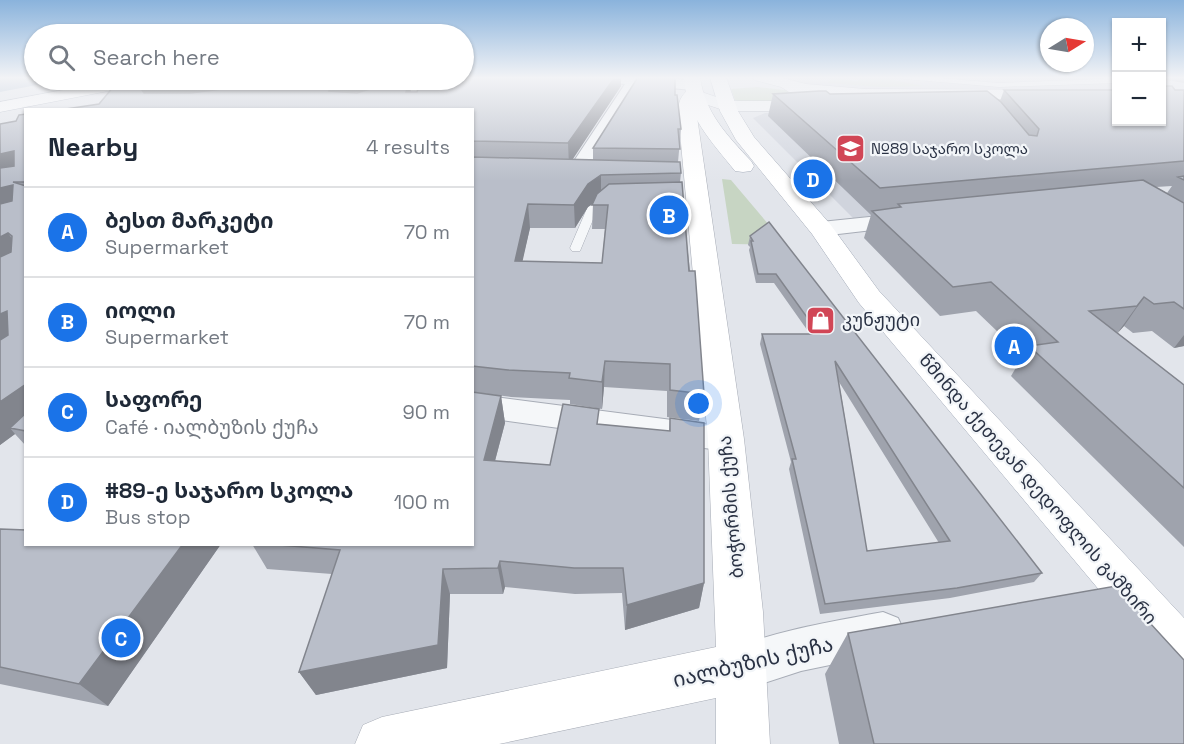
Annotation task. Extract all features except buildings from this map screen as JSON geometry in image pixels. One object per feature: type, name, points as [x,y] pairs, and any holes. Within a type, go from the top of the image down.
[{"type":"main road","name":"ბოჭორმის ქუჩა","points":[[687,112],[692,192],[726,439],[743,667],[743,744]]},
{"type":"main road","name":"წმინდა ქეთევან დედოფლის გამზირი","points":[[703,112],[709,126],[797,231],[869,297]]},
{"type":"main road","name":"წმინდა ქეთევან დედოფლის გამზირი","points":[[730,112],[758,157],[821,229],[869,297],[1105,591],[1184,654]]},
{"type":"main road","name":"იალბუზის ქუჩა","points":[[382,744],[537,709],[743,667]]},
{"type":"street","points":[[576,173],[615,112]]},
{"type":"street","points":[[553,172],[599,174]]},
{"type":"street","points":[[670,175],[692,192]]},
{"type":"street","points":[[821,229],[927,218]]},
{"type":"street","points":[[474,405],[726,439]]},
{"type":"street","name":"იალბუზის ქუჩა","points":[[743,667],[801,649],[916,627]]},
{"type":"lane","points":[[576,248],[592,208],[606,202],[617,202]]},
{"type":"shaded area","name":"№89 საჯარო სკოლა","points":[[865,112],[972,205],[853,218],[753,118],[765,113]]},
{"type":"green space","points":[[722,179],[731,180],[786,245],[732,244]]},
{"type":"place","name":"№89 საჯარო სკოლა","points":[[850,149]]},
{"type":"place","name":"#89-ე საჯარო სკოლა","points":[[813,179]]},
{"type":"place","name":"იოლი","points":[[669,215]]},
{"type":"place","name":"კუნჟუტი","points":[[821,320]]},
{"type":"place","name":"ბესთ მარკეტი","points":[[1014,346]]},
{"type":"place","name":"საფორე","points":[[121,638]]}]
